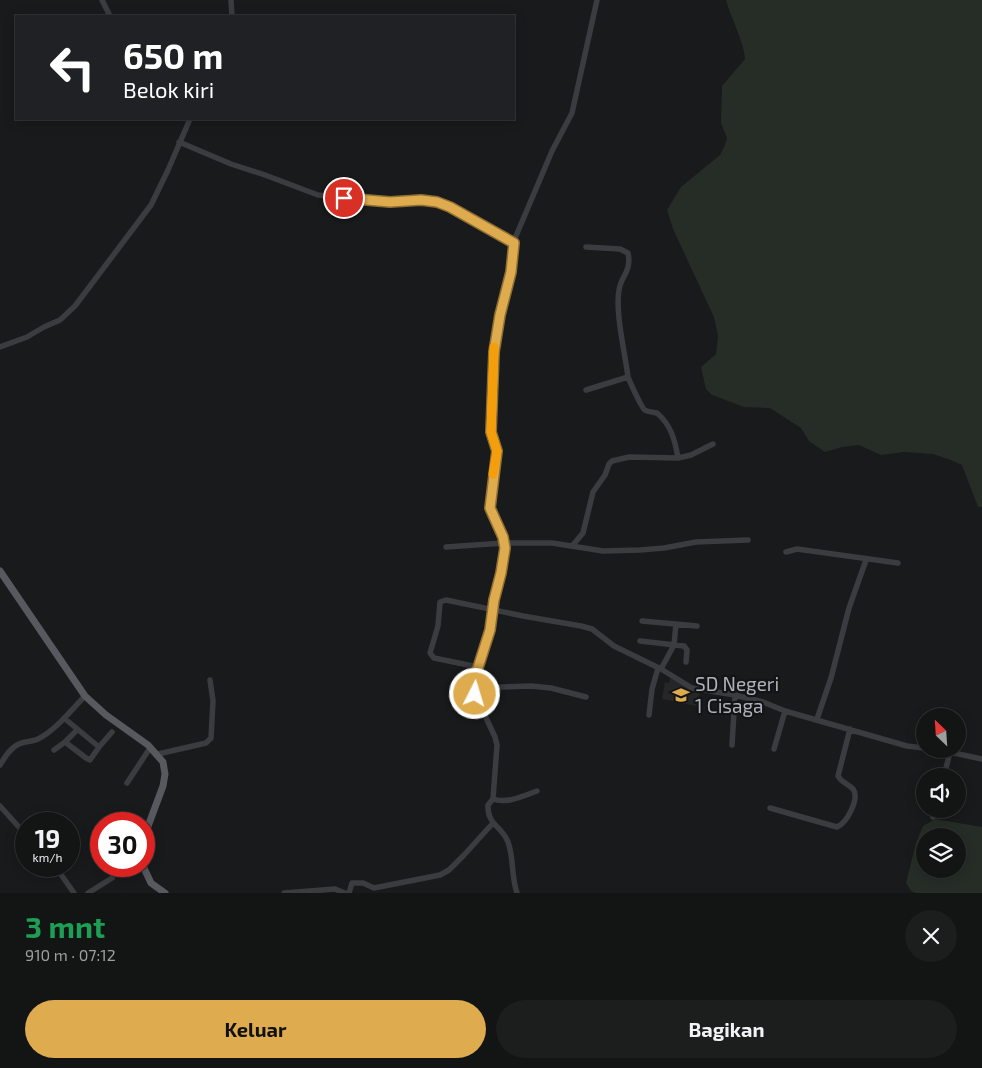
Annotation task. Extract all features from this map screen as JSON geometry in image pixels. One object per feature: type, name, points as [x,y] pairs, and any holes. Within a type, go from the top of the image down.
[{"type":"main road","points":[[0,570],[85,696],[106,715],[133,733],[158,754],[165,768],[164,780],[153,812]]},
{"type":"main road","points":[[148,877],[151,883],[165,893]]},
{"type":"street","points":[[102,0],[110,15]]},
{"type":"street","points":[[231,0],[232,15]]},
{"type":"street","points":[[517,893],[508,843],[502,832],[492,824],[488,810],[488,805],[493,799],[496,741],[474,688],[476,674],[490,630],[492,610],[505,548],[490,508],[497,451],[491,432],[494,352],[500,315],[511,272],[514,243],[552,150],[572,113],[597,0]]},
{"type":"street","points":[[0,347],[27,337],[60,320],[75,306],[151,204],[190,120]]},
{"type":"street","points":[[179,142],[231,164],[318,195],[390,202],[421,200],[437,202],[450,207],[514,243]]},
{"type":"street","points":[[586,247],[620,249],[628,253],[627,274],[619,289],[618,309],[628,377],[642,408],[646,411],[657,413],[673,433],[676,440],[678,458]]},
{"type":"street","points":[[586,390],[628,377]]},
{"type":"street","points":[[572,546],[583,533],[593,492],[605,475],[612,460],[629,457],[678,458],[691,455],[713,444]]},
{"type":"street","points":[[446,547],[504,543],[552,543],[603,551],[664,548],[696,542],[748,540]]},
{"type":"street","points":[[786,552],[797,549],[898,564]]},
{"type":"street","points":[[817,719],[831,678],[849,608],[866,560]]},
{"type":"street","points":[[478,667],[434,658],[430,653],[438,622],[438,604],[442,601],[446,600],[592,629],[614,646],[660,669],[692,688],[763,702],[785,711],[916,747]]},
{"type":"street","points":[[642,621],[697,626]]},
{"type":"street","points":[[649,714],[652,689],[660,669],[674,645],[676,624]]},
{"type":"street","points":[[640,641],[685,647],[687,650],[686,662]]},
{"type":"street","points":[[158,754],[206,743],[211,738],[213,701],[210,680]]},
{"type":"street","points":[[474,688],[530,686],[551,688],[586,697]]},
{"type":"street","points":[[732,745],[735,695]]},
{"type":"street","points":[[0,765],[10,750],[19,744],[37,740],[64,718],[85,696]]},
{"type":"street","points":[[774,750],[785,711]]},
{"type":"street","points":[[64,718],[99,747]]},
{"type":"street","points":[[770,808],[838,827],[843,824],[849,814],[855,796],[854,790],[840,780],[838,776],[850,728]]},
{"type":"street","points":[[54,750],[77,730]]},
{"type":"street","points":[[65,742],[89,760],[92,759],[99,747],[112,732]]},
{"type":"street","points":[[127,783],[150,748]]},
{"type":"street","points":[[966,755],[982,759]]},
{"type":"street","points":[[493,799],[502,801],[513,800],[537,791]]},
{"type":"street","points":[[0,806],[15,823]]},
{"type":"street","points":[[349,893],[352,883],[363,883],[374,888],[445,872],[464,855],[492,824]]},
{"type":"street","points":[[63,877],[74,893]]},
{"type":"street","points":[[88,893],[112,878]]},
{"type":"street","points":[[284,893],[334,889],[345,893]]},
{"type":"shaded area","points":[[726,0],[982,0],[982,507],[978,507],[962,465],[951,460],[933,454],[904,452],[881,455],[859,445],[825,452],[809,441],[801,428],[770,408],[744,407],[712,395],[706,389],[701,367],[716,354],[718,336],[714,317],[673,229],[667,210],[681,187],[720,155],[727,138],[721,123],[722,86],[745,59]]},
{"type":"shaded area","name":"SD Negeri 1 Cisaga","points":[[670,678],[700,691],[697,706],[662,699],[665,682],[669,683]]},
{"type":"shaded area","points":[[935,819],[982,827],[982,893],[915,893],[911,891],[906,883],[916,843],[916,878],[966,878],[966,828],[922,828]]},
{"type":"slow traffic","points":[[493,474],[497,451],[491,432],[494,347]]},
{"type":"place","name":"SD Negeri 1 Cisaga","points":[[681,695]]},
{"type":"route","points":[[344,198],[390,202],[421,200],[437,202],[450,207],[514,243],[511,272],[500,315],[494,352],[491,432],[497,451],[490,495],[490,512],[503,537],[505,548],[504,560],[494,600],[490,630],[474,683],[475,694]]}]
